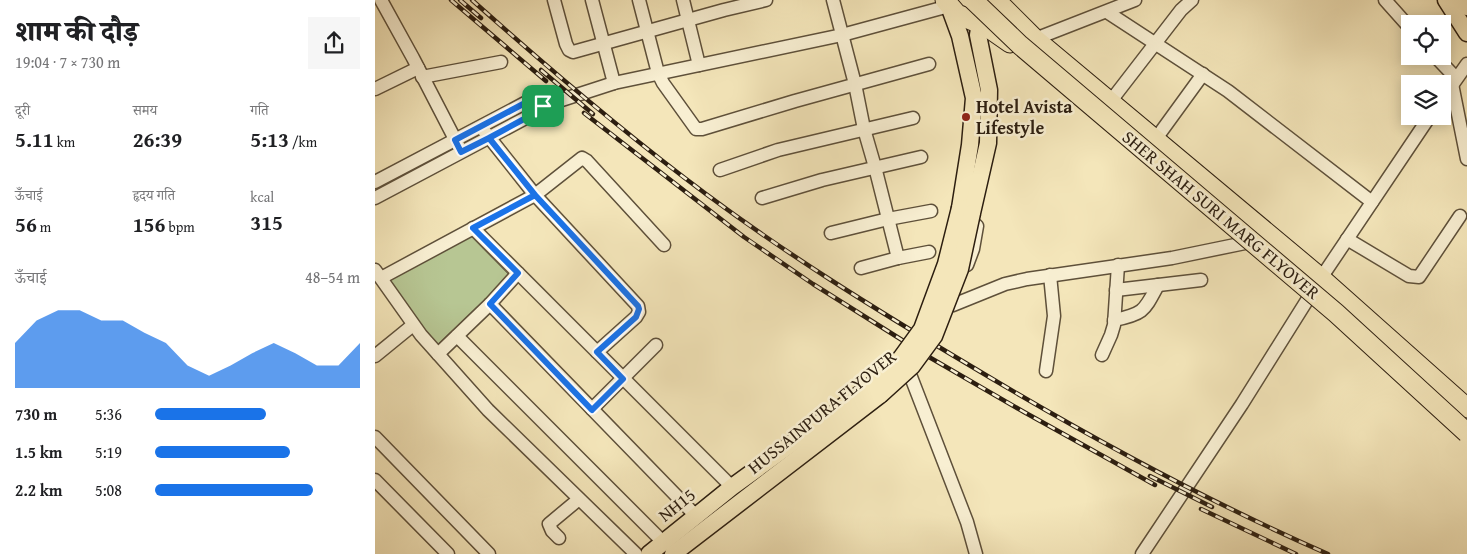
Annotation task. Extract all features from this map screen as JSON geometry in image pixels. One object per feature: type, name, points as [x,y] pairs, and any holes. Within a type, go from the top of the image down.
[{"type":"highway","name":"SHER SHAH SURI MARG FLYOVER","points":[[973,0],[1020,45],[1336,313],[1467,433]]},
{"type":"highway","points":[[947,3],[957,14],[980,15],[994,9],[996,0]]},
{"type":"highway","points":[[996,0],[1035,39],[1321,278],[1467,408]]},
{"type":"highway","name":"SHER SHAH SURI MARG FLYOVER","points":[[980,15],[1025,40],[1341,306],[1467,418]]},
{"type":"highway","points":[[980,15],[999,34],[1309,298],[1467,444]]},
{"type":"main road","points":[[1446,0],[1467,33]]},
{"type":"main road","points":[[1462,0],[1467,7]]},
{"type":"main road","name":"HUSSAINPURA FLYOVER","points":[[668,548],[753,493],[880,395],[912,366],[933,336],[960,269],[966,210],[973,98],[960,36],[947,3]]},
{"type":"main road","points":[[980,15],[978,35],[984,65]]},
{"type":"main road","name":"HUSSAINPURA FLYOVER","points":[[735,484],[871,386],[901,358],[922,329],[966,210],[988,143],[989,90],[984,65]]},
{"type":"main road","name":"NH15","points":[[649,554],[668,548],[695,515],[735,484]]},
{"type":"street","points":[[381,0],[458,146]]},
{"type":"street","points":[[554,0],[569,50],[576,51],[689,21],[723,5],[766,0]]},
{"type":"street","points":[[592,0],[614,83]]},
{"type":"street","points":[[639,0],[658,73],[693,128],[699,130],[929,64]]},
{"type":"street","points":[[683,0],[699,64]]},
{"type":"street","points":[[833,0],[898,258]]},
{"type":"street","points":[[1035,39],[1135,0]]},
{"type":"street","points":[[1111,102],[1181,10],[1192,0]]},
{"type":"street","points":[[1385,0],[1401,18]]},
{"type":"street","points":[[375,182],[458,146],[485,132],[537,112],[543,106],[614,83],[842,35],[947,3]]},
{"type":"street","points":[[1107,12],[1229,91],[1371,202]]},
{"type":"street","points":[[375,89],[420,73],[501,62]]},
{"type":"street","points":[[1451,86],[1467,64]]},
{"type":"street","points":[[984,65],[993,75],[994,151],[973,249],[953,305],[1005,284],[1050,275],[1172,258],[1245,243]]},
{"type":"street","points":[[1442,65],[1454,81],[1467,159]]},
{"type":"street","points":[[1155,140],[1203,74]]},
{"type":"street","points":[[719,170],[778,150],[913,118]]},
{"type":"street","points":[[1142,554],[1242,404],[1321,278],[1424,125]]},
{"type":"street","points":[[485,132],[535,195],[638,306],[639,312],[636,317],[597,352]]},
{"type":"street","points":[[375,198],[458,146]]},
{"type":"street","points":[[636,554],[488,410],[413,325],[377,274],[473,228],[535,195],[578,159],[583,158],[663,245]]},
{"type":"street","points":[[762,198],[821,180],[921,158]]},
{"type":"street","points":[[831,233],[931,211]]},
{"type":"street","points":[[1347,239],[1409,276],[1419,277],[1460,216]]},
{"type":"street","points":[[473,228],[623,379],[735,484]]},
{"type":"street","points":[[861,268],[929,252]]},
{"type":"street","points":[[1102,355],[1111,335],[1114,320],[1118,266]]},
{"type":"street","points":[[439,354],[490,304],[518,273]]},
{"type":"street","points":[[1046,371],[1054,316],[1050,275]]},
{"type":"street","points":[[1116,290],[1201,280]]},
{"type":"street","points":[[1114,320],[1133,316],[1142,311],[1158,285]]},
{"type":"street","points":[[490,304],[695,515]]},
{"type":"street","points":[[375,356],[413,325]]},
{"type":"street","points":[[457,336],[668,548]]},
{"type":"street","points":[[592,410],[656,345]]},
{"type":"street","points":[[911,377],[967,522],[976,554]]},
{"type":"street","points":[[375,437],[489,554]]},
{"type":"street","points":[[375,480],[448,554]]},
{"type":"street","points":[[559,538],[551,531],[549,524],[579,499]]},
{"type":"green space","points":[[470,235],[510,276],[435,347],[388,279]]},
{"type":"railway","points":[[451,0],[546,81]]},
{"type":"railway","points":[[460,0],[481,18]]},
{"type":"railway","points":[[472,0],[586,99],[675,171],[768,239],[832,281],[964,362],[1143,464],[1235,511],[1328,554]]},
{"type":"railway","points":[[541,70],[593,114]]},
{"type":"railway","points":[[584,113],[744,237],[813,284],[929,357],[1155,485]]},
{"type":"railway","points":[[1150,476],[1212,507]]},
{"type":"railway","points":[[1201,509],[1296,554]]},
{"type":"place","name":"Hotel Avista Lifestyle","points":[[966,117]]},
{"type":"route","points":[[543,106],[535,103],[525,103],[455,140],[461,152],[489,138],[535,195],[473,228],[518,273],[490,304],[592,410],[623,379],[597,352],[636,317],[639,309],[535,195],[489,138],[537,112],[543,106]]}]
